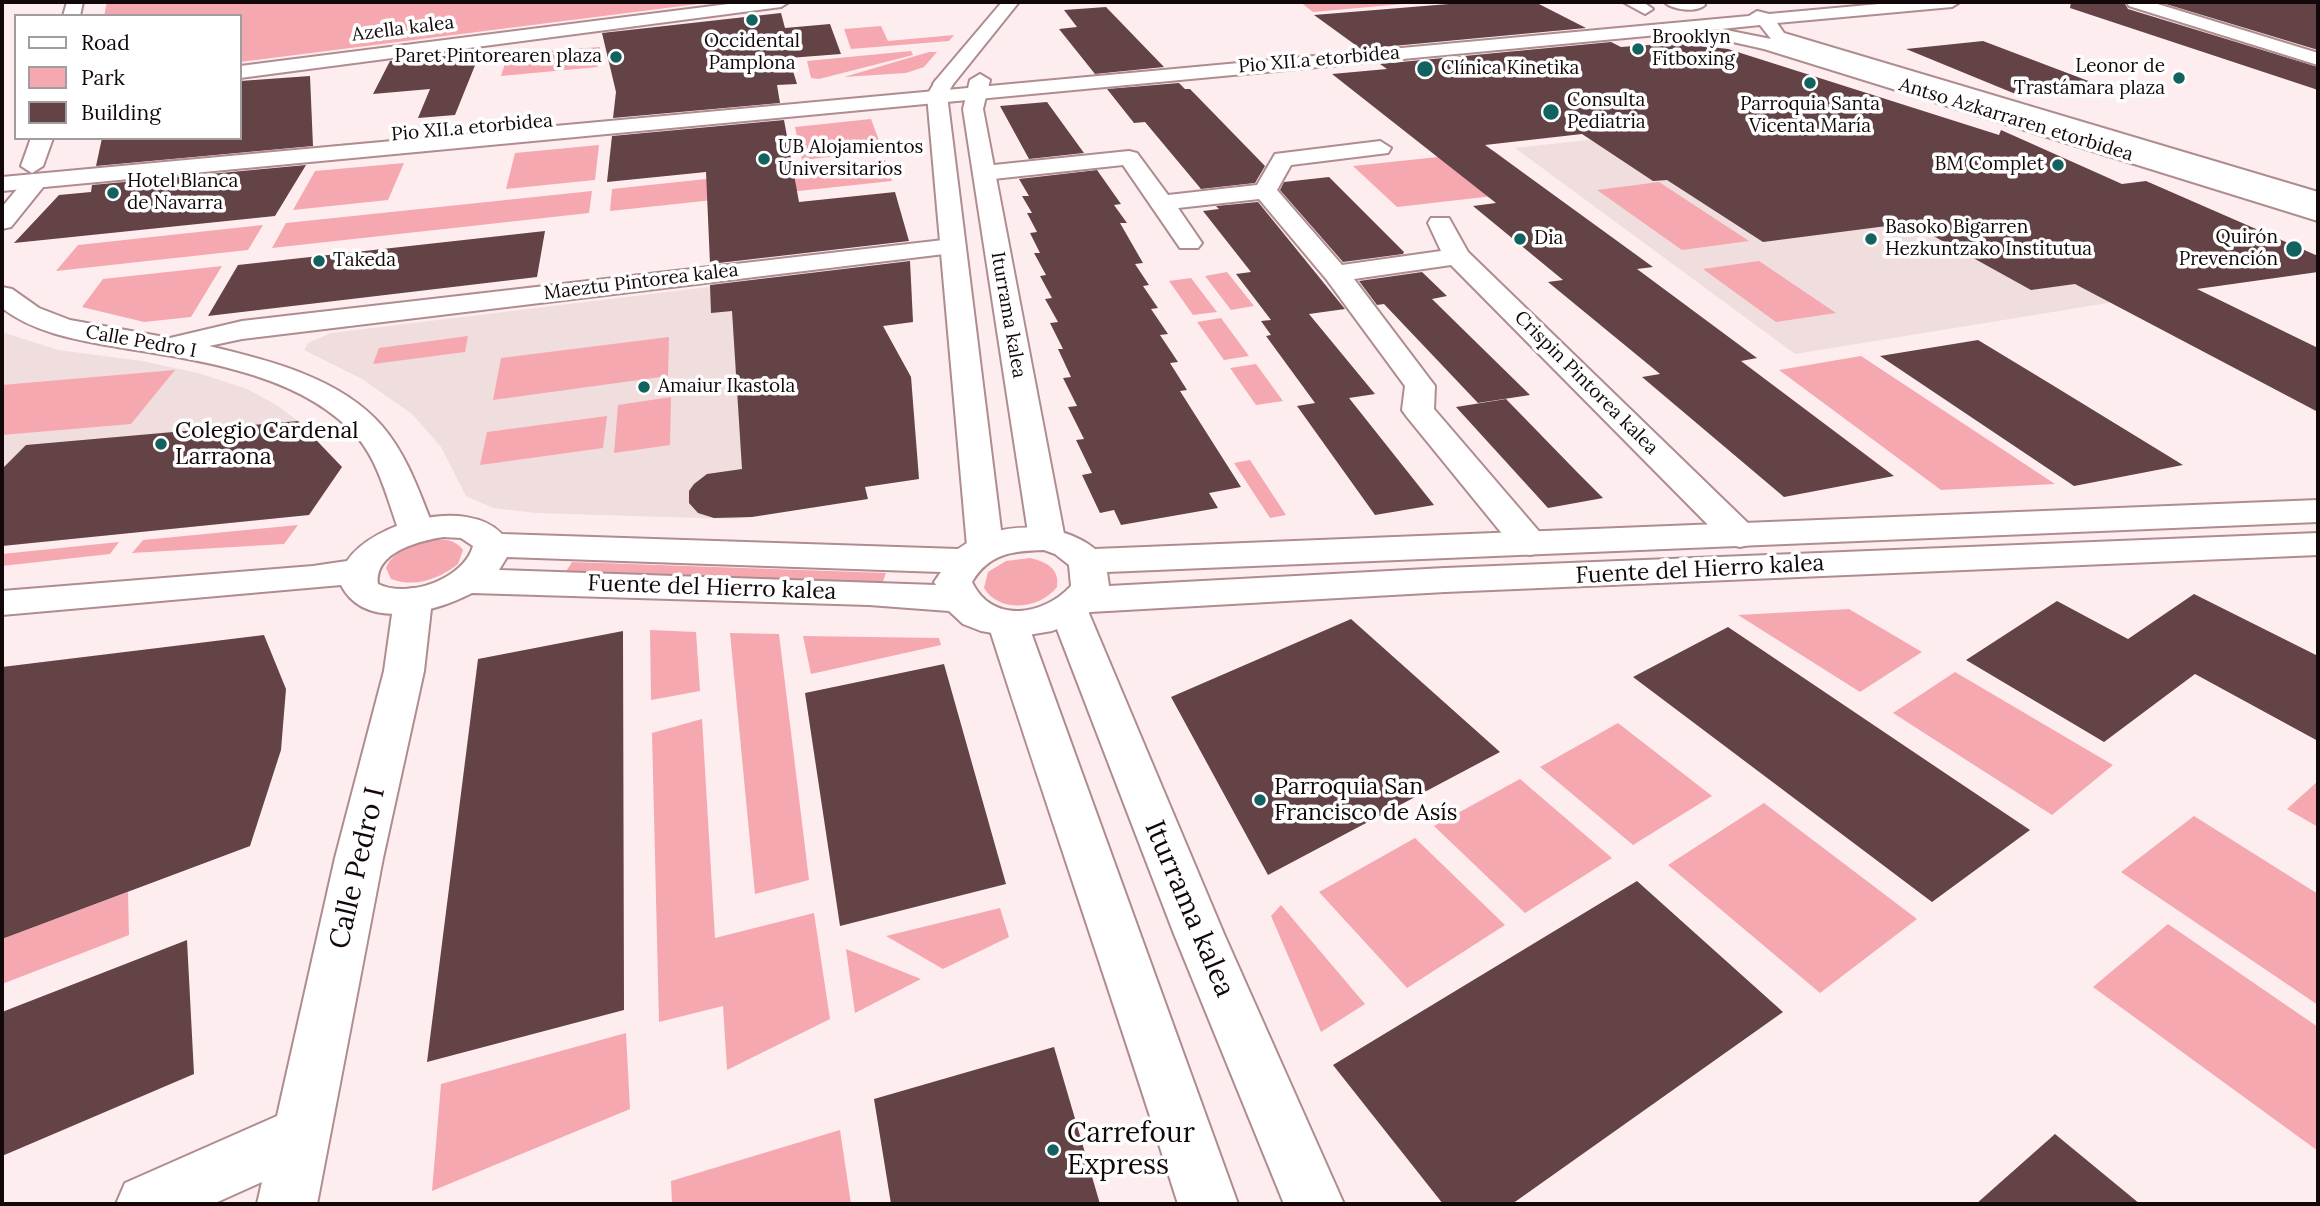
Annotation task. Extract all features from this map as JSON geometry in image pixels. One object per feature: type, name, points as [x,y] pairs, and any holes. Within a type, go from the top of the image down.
[{"type":"street","name":"Azella kalea","points":[[242,72],[781,2]]},
{"type":"street","points":[[940,90],[1011,2]]},
{"type":"street","name":"Antso Azkarraren etorbidea","points":[[1672,2],[1745,12],[1789,40],[2318,199]]},
{"type":"street","name":"Pio XII.a etorbidea","points":[[2,184],[34,174],[940,90],[1647,15],[1745,12],[1850,2]]},
{"type":"street","name":"Pio XII.a etorbidea","points":[[1647,15],[1768,25],[1952,2]]},
{"type":"street","points":[[2135,2],[2318,59]]},
{"type":"street","points":[[2162,2],[2318,50]]},
{"type":"street","name":"Antso Azkarraren etorbidea","points":[[1647,15],[1697,5]]},
{"type":"street","name":"Antso Azkarraren etorbidea","points":[[1647,15],[1712,33],[1768,44],[2318,214]]},
{"type":"street","name":"Antso Azkarraren etorbidea","points":[[1712,33],[1768,25]]},
{"type":"street","points":[[979,86],[990,62]]},
{"type":"street","name":"Iturrama kalea","points":[[979,86],[973,109],[1047,539]]},
{"type":"street","name":"Iturrama kalea","points":[[940,90],[974,554]]},
{"type":"street","points":[[2,222],[34,174],[42,140]]},
{"type":"street","points":[[1265,191],[1283,159],[1380,148]]},
{"type":"street","points":[[984,173],[1129,158],[1189,243]]},
{"type":"street","name":"Pio XII.a etorbidea","points":[[2,169],[34,174]]},
{"type":"street","points":[[1162,203],[1265,191]]},
{"type":"street","points":[[1265,191],[1336,274],[1420,386],[1418,410],[1531,544]]},
{"type":"street","name":"Crispin Pintorea kalea","points":[[1440,223],[1457,256],[1740,536]]},
{"type":"street","name":"Maeztu Pintorea kalea","points":[[170,347],[242,330],[667,278],[952,247]]},
{"type":"street","points":[[1336,274],[1457,256]]},
{"type":"street","name":"Calle Pedro I","points":[[2,295],[24,313],[79,332],[229,359],[277,375],[333,402],[367,430],[392,465],[417,531]]},
{"type":"street","name":"Maeztu Pintorea kalea","points":[[229,359],[331,319]]},
{"type":"street","name":"Fuente del Hierro kalea","points":[[1087,561],[2318,511]]},
{"type":"street","points":[[443,526],[467,527],[484,534],[492,545],[486,563],[467,581],[442,593],[413,600],[375,598],[363,591],[358,581],[360,570],[372,555],[392,541],[417,531],[443,526]]},
{"type":"street","points":[[1047,539],[1068,546],[1087,561],[1090,588],[1075,606],[1040,622],[1008,624],[983,618],[957,599],[953,582],[974,554],[1002,540],[1047,539]]},
{"type":"street","name":"Fuente del Hierro kalea","points":[[1075,606],[1445,580],[2318,544]]},
{"type":"street","name":"Fuente del Hierro kalea","points":[[492,545],[974,554]]},
{"type":"street","points":[[2,603],[313,578],[360,570]]},
{"type":"street","name":"Fuente del Hierro kalea","points":[[467,581],[869,593],[957,599]]},
{"type":"street","name":"Calle Pedro I","points":[[287,1204],[404,671],[413,600]]},
{"type":"street","name":"Iturrama kalea","points":[[1075,606],[1199,934],[1314,1204]]},
{"type":"street","points":[[1008,624],[1084,852],[1140,1000],[1208,1204]]},
{"type":"street","points":[[146,1204],[300,1135]]},
{"type":"shaded area","name":"Basoko Bigarren Hezkuntzako Institutua","points":[[1702,127],[2206,287],[1795,354],[1515,148]]},
{"type":"shaded area","name":"Amaiur Ikastola","points":[[865,268],[867,278],[911,273],[913,322],[883,326],[911,377],[919,479],[865,487],[752,517],[732,519],[536,513],[493,508],[466,496],[441,447],[412,414],[362,379],[304,350],[308,343],[331,333]]},
{"type":"shaded area","name":"Colegio Cardenal Larraona","points":[[2,332],[58,350],[142,361],[198,373],[247,389],[275,404],[298,421],[342,467],[309,515],[2,546]]},
{"type":"green space","points":[[107,2],[714,2],[242,62],[242,14],[104,14]]},
{"type":"green space","points":[[1300,2],[1390,2],[1403,4],[1313,12]]},
{"type":"green space","points":[[881,26],[888,41],[954,35],[949,41],[851,49],[844,29]]},
{"type":"green space","points":[[1594,29],[1598,31],[1053,81],[1051,79]]},
{"type":"green space","points":[[600,47],[598,67],[501,76],[508,54]]},
{"type":"green space","points":[[911,51],[913,55],[819,79],[811,78],[807,61]]},
{"type":"green space","points":[[937,52],[924,67],[906,73],[844,77]]},
{"type":"green space","points":[[856,99],[152,165],[155,161]]},
{"type":"green space","points":[[871,119],[883,151],[802,160],[795,127]]},
{"type":"green space","points":[[599,145],[595,180],[506,189],[515,153]]},
{"type":"green space","points":[[1494,151],[1546,190],[1397,207],[1353,166]]},
{"type":"green space","points":[[885,160],[892,181],[610,211],[612,189]]},
{"type":"green space","points":[[404,163],[388,200],[293,210],[315,171]]},
{"type":"green space","points":[[1659,182],[1749,241],[1682,250],[1597,190]]},
{"type":"green space","points":[[592,191],[589,213],[272,248],[286,223]]},
{"type":"green space","points":[[263,225],[248,250],[56,271],[78,245]]},
{"type":"green space","points":[[1759,261],[1836,313],[1776,322],[1703,269]]},
{"type":"green space","points":[[222,266],[191,317],[144,322],[82,307],[103,279]]},
{"type":"green space","points":[[1227,272],[1254,306],[1231,310],[1205,276]]},
{"type":"green space","points":[[1191,278],[1217,312],[1193,315],[1169,281]]},
{"type":"green space","points":[[1221,318],[1249,356],[1224,360],[1197,322]]},
{"type":"green space","points":[[468,336],[465,352],[373,364],[379,348]]},
{"type":"green space","points":[[669,337],[668,376],[493,400],[501,358]]},
{"type":"green space","points":[[1861,356],[2055,484],[1941,490],[1779,370]]},
{"type":"green space","points":[[1256,364],[1283,401],[1256,405],[1230,368]]},
{"type":"green space","points":[[175,370],[131,424],[2,435],[2,385]]},
{"type":"green space","points":[[671,397],[670,445],[614,453],[618,405]]},
{"type":"green space","points":[[607,416],[603,448],[480,465],[487,432]]},
{"type":"green space","points":[[1250,460],[1286,515],[1270,518],[1234,463]]},
{"type":"green space","points":[[298,525],[284,544],[132,553],[143,540]]},
{"type":"green space","points":[[429,540],[448,540],[460,546],[463,550],[458,564],[443,574],[418,582],[391,579],[386,568],[393,557]]},
{"type":"green space","points":[[119,542],[110,554],[2,566],[2,554]]},
{"type":"green space","points":[[1030,558],[1051,567],[1056,575],[1057,587],[1041,600],[1020,606],[1010,605],[1000,602],[984,588],[988,572],[1006,561]]},
{"type":"green space","points":[[572,562],[886,573],[882,584],[565,573]]},
{"type":"green space","points":[[1849,609],[1922,652],[1860,692],[1738,615]]},
{"type":"green space","points":[[650,630],[696,632],[700,691],[651,700]]},
{"type":"green space","points":[[730,633],[779,634],[809,880],[755,894]]},
{"type":"green space","points":[[803,636],[939,638],[941,645],[811,674]]},
{"type":"green space","points":[[1955,672],[2113,765],[2052,815],[1893,713]]},
{"type":"green space","points":[[702,719],[715,938],[814,913],[830,1019],[727,1070],[723,1006],[659,1022],[652,733]]},
{"type":"green space","points":[[1618,723],[1712,796],[1633,845],[1540,767]]},
{"type":"green space","points":[[1520,779],[1612,858],[1525,913],[1434,826]]},
{"type":"green space","points":[[2318,781],[2318,827],[2287,809]]},
{"type":"green space","points":[[1764,803],[1917,919],[1820,993],[1668,865]]},
{"type":"green space","points":[[2194,816],[2318,894],[2318,1005],[2121,872]]},
{"type":"green space","points":[[1415,838],[1505,925],[1407,988],[1319,892]]},
{"type":"green space","points":[[128,892],[129,935],[2,984],[2,939]]},
{"type":"green space","points":[[1281,905],[1365,1004],[1321,1032],[1271,916]]},
{"type":"green space","points":[[1000,908],[1009,937],[943,969],[886,936]]},
{"type":"green space","points":[[2168,924],[2318,1027],[2318,1151],[2093,987]]},
{"type":"green space","points":[[846,949],[921,979],[855,1013]]},
{"type":"green space","points":[[626,1033],[630,1109],[432,1191],[441,1084]]},
{"type":"green space","points":[[840,1130],[851,1204],[672,1204],[671,1181]]},
{"type":"building","points":[[1473,2],[1535,2],[1586,28],[1361,49],[1314,15]]},
{"type":"building","points":[[2071,2],[2124,2],[2128,9],[2318,67],[2318,90],[2070,8]]},
{"type":"building","points":[[2159,2],[2318,2],[2318,50]]},
{"type":"building","points":[[1106,7],[1164,67],[1095,74],[1059,29],[1077,27],[1064,10]]},
{"type":"building","points":[[781,13],[785,28],[830,24],[841,54],[789,58],[797,84],[777,85],[780,103],[613,118],[616,92],[602,33]]},
{"type":"building","points":[[1983,41],[2099,85],[2018,95],[1906,49]]},
{"type":"building","points":[[1611,42],[1621,47],[1676,43],[1728,49],[1999,135],[2001,130],[2122,184],[2146,181],[2318,256],[2318,272],[2197,289],[2318,348],[2318,412],[2075,284],[2031,290],[1910,223],[1763,242],[1667,180],[1653,181],[1582,134],[1485,145],[1653,267],[1637,269],[1757,358],[1741,361],[1894,476],[1784,497],[1642,377],[1660,374],[1548,282],[1563,280],[1473,206],[1496,203],[1332,74],[1387,69],[1380,64]]},
{"type":"building","points":[[480,53],[455,115],[418,118],[430,89],[373,94],[390,61]]},
{"type":"building","points":[[310,76],[313,146],[96,166],[102,140],[242,140],[242,81]]},
{"type":"building","points":[[1179,83],[1185,89],[1190,89],[1265,166],[1255,183],[1201,189],[1145,122],[1134,123],[1107,89]]},
{"type":"building","points":[[1047,102],[1084,153],[1029,159],[1000,106]]},
{"type":"building","points":[[784,120],[799,202],[895,192],[909,241],[710,264],[706,172],[607,182],[612,136]]},
{"type":"building","points":[[306,165],[275,216],[14,243],[59,195],[91,192],[92,185]]},
{"type":"building","points":[[1097,170],[1121,204],[1114,205],[1127,223],[1120,223],[1143,263],[1135,264],[1149,285],[1143,286],[1158,308],[1151,309],[1168,334],[1160,335],[1178,362],[1170,363],[1187,390],[1180,391],[1241,487],[1209,493],[1218,508],[1121,525],[1114,510],[1100,513],[1082,475],[1092,473],[1076,440],[1084,439],[1068,407],[1077,406],[1063,378],[1071,377],[1058,349],[1063,349],[1050,323],[1058,322],[1045,299],[1052,298],[1040,276],[1046,275],[1034,253],[1040,253],[1030,233],[1037,232],[1027,213],[1032,213],[1022,196],[1029,196],[1019,179]]},
{"type":"building","points":[[1329,177],[1404,252],[1403,254],[1343,262],[1280,190],[1284,182]]},
{"type":"building","points":[[1258,202],[1345,309],[1309,314],[1375,394],[1349,398],[1434,505],[1375,515],[1297,406],[1315,403],[1266,336],[1271,335],[1261,321],[1271,320],[1236,274],[1251,272],[1203,211],[1219,209],[1216,206]]},
{"type":"building","points":[[545,231],[537,277],[208,316],[238,265]]},
{"type":"building","points":[[910,261],[913,322],[883,326],[911,377],[919,479],[865,487],[868,499],[752,517],[714,518],[698,513],[689,503],[689,491],[694,484],[707,474],[742,469],[732,311],[711,313],[710,285]]},
{"type":"building","points":[[1422,272],[1447,296],[1432,299],[1530,395],[1478,403],[1384,304],[1377,305],[1359,281]]},
{"type":"building","points":[[1978,340],[2183,465],[2074,486],[1880,356]]},
{"type":"building","points":[[1506,399],[1603,498],[1548,508],[1456,407]]},
{"type":"building","name":"Colegio Cardenal Larraona","points":[[298,421],[342,467],[309,515],[2,546],[2,469],[26,445]]},
{"type":"building","points":[[2194,594],[2318,656],[2318,741],[2195,674],[2104,742],[1966,660],[2057,601],[2128,639]]},
{"type":"building","points":[[1351,619],[1500,752],[1268,875],[1171,697]]},
{"type":"building","points":[[1728,627],[2030,830],[1932,902],[1633,677]]},
{"type":"building","points":[[623,631],[624,1010],[427,1062],[478,659]]},
{"type":"building","points":[[264,635],[286,689],[281,750],[250,846],[2,939],[2,667]]},
{"type":"building","points":[[944,664],[1006,884],[840,926],[805,693]]},
{"type":"building","points":[[1637,881],[1783,1012],[1512,1204],[1443,1204],[1333,1065]]},
{"type":"building","points":[[187,940],[194,1074],[2,1156],[2,1012]]},
{"type":"building","points":[[1054,1047],[1100,1204],[891,1204],[874,1099]]},
{"type":"building","points":[[2055,1134],[2140,1204],[1976,1204]]},
{"type":"place","name":"Occidental Pamplona","points":[[752,20]]},
{"type":"place","name":"Brooklyn Fitboxing","points":[[1638,49]]},
{"type":"place","name":"Paret Pintorearen plaza","points":[[616,57]]},
{"type":"place","name":"Clínica Kinetika","points":[[1425,69]]},
{"type":"place","name":"Leonor de Trastámara plaza","points":[[2179,78]]},
{"type":"place","name":"Parroquia Santa Vicenta María","points":[[1810,83]]},
{"type":"place","name":"Consulta Pediatria","points":[[1551,112]]},
{"type":"place","name":"UB Alojamientos Universitarios","points":[[764,159]]},
{"type":"place","name":"BM Complet","points":[[2058,165]]},
{"type":"place","name":"Hotel Blanca de Navarra","points":[[113,193]]},
{"type":"place","name":"Dia","points":[[1520,239]]},
{"type":"place","name":"Basoko Bigarren Hezkuntzako Institutua","points":[[1871,239]]},
{"type":"place","name":"Quirón Prevención","points":[[2294,249]]},
{"type":"place","name":"Takeda","points":[[319,261]]},
{"type":"place","name":"Amaiur Ikastola","points":[[644,387]]},
{"type":"place","name":"Colegio Cardenal Larraona","points":[[161,444]]},
{"type":"place","name":"Parroquia San Francisco de Asís","points":[[1260,800]]},
{"type":"place","name":"Carrefour Express","points":[[1053,1150]]}]
